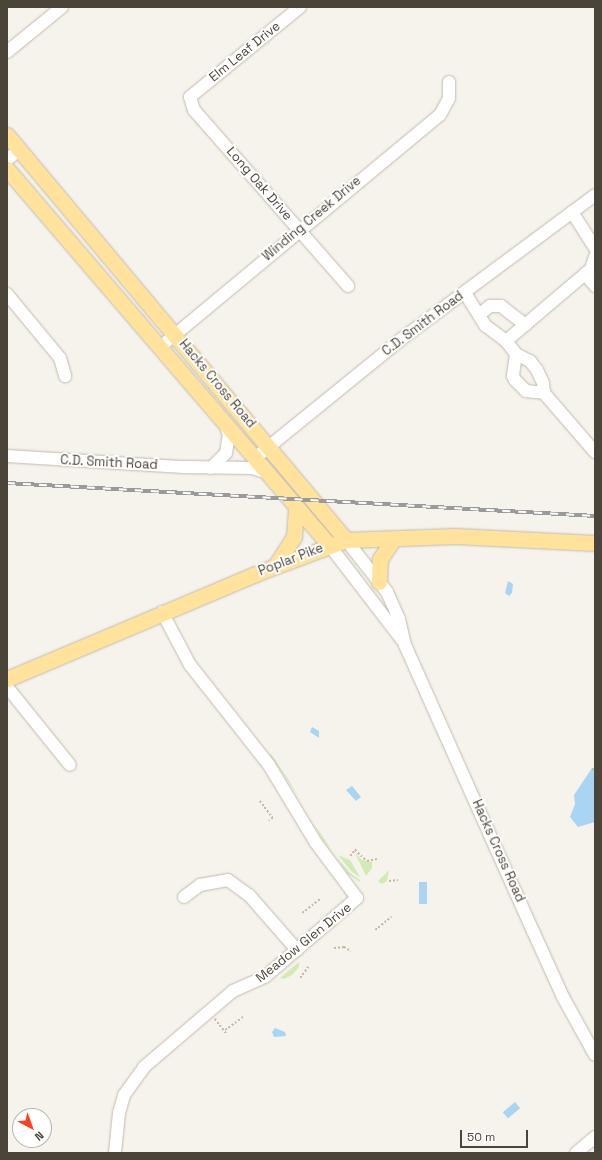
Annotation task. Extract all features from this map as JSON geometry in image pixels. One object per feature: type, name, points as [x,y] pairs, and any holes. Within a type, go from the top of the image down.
[{"type":"main road","name":"Hacks Cross Road","points":[[7,135],[175,333],[346,540]]},
{"type":"main road","name":"Hacks Cross Road","points":[[7,169],[330,546]]},
{"type":"main road","points":[[275,566],[294,537],[296,508]]},
{"type":"main road","name":"Poplar Pike","points":[[7,679],[162,612],[275,566],[346,540],[393,540],[454,536],[595,543]]},
{"type":"main road","points":[[379,582],[380,559],[393,540]]},
{"type":"street","points":[[7,52],[62,7]]},
{"type":"street","name":"Elm Leaf Drive","points":[[190,97],[300,7]]},
{"type":"street","name":"Winding Creek Drive","points":[[159,348],[299,229],[440,114],[449,98],[449,82]]},
{"type":"street","name":"Long Oak Drive","points":[[190,97],[194,110],[348,286]]},
{"type":"street","points":[[7,160],[19,150]]},
{"type":"street","name":"C.D. Smith Road","points":[[255,458],[400,340],[465,293],[595,194]]},
{"type":"street","points":[[572,212],[595,248]]},
{"type":"street","points":[[506,341],[591,269],[595,259]]},
{"type":"street","points":[[585,274],[595,286]]},
{"type":"street","points":[[465,293],[480,314],[486,326],[506,341],[516,354],[530,361],[537,370],[543,383],[544,393],[595,452]]},
{"type":"street","points":[[7,294],[60,358],[65,376]]},
{"type":"street","points":[[480,314],[490,306],[501,306],[525,325]]},
{"type":"street","points":[[516,354],[513,376],[515,380],[526,391],[544,393]]},
{"type":"street","points":[[211,468],[226,453],[228,445],[229,435],[223,420]]},
{"type":"street","name":"C.D. Smith Road","points":[[7,456],[211,468],[253,468],[267,473]]},
{"type":"street","name":"Hacks Cross Road","points":[[346,540],[379,582],[399,619],[406,645],[563,997],[595,1054]]},
{"type":"street","name":"Hacks Cross Road","points":[[330,546],[406,645]]},
{"type":"street","name":"Meadow Glen Drive","points":[[115,1153],[119,1113],[124,1095],[144,1067],[233,991],[261,980],[352,904],[356,895],[316,843],[269,765],[190,665],[162,612]]},
{"type":"street","points":[[7,688],[70,765]]},
{"type":"street","points":[[184,897],[200,885],[228,880],[249,895],[297,950]]},
{"type":"street","points":[[576,1153],[595,1137]]},
{"type":"path","points":[[260,800],[273,818],[269,821]]},
{"type":"path","points":[[350,856],[356,849],[367,861],[377,859]]},
{"type":"path","points":[[390,881],[398,880]]},
{"type":"path","points":[[302,913],[321,898]]},
{"type":"path","points":[[375,930],[391,918]]},
{"type":"path","points":[[334,948],[344,947],[351,951]]},
{"type":"path","points":[[300,978],[308,967]]},
{"type":"path","points":[[225,1030],[243,1017]]},
{"type":"path","points":[[215,1019],[226,1033]]},
{"type":"green space","points":[[271,754],[288,779],[299,797],[270,755]]},
{"type":"green space","points":[[313,823],[321,834],[332,851],[323,840]]},
{"type":"green space","points":[[355,853],[362,860],[372,862],[372,868],[366,876]]},
{"type":"green space","points":[[338,855],[350,860],[360,877],[352,872]]},
{"type":"green space","points":[[336,856],[350,873],[360,880],[360,882],[348,874]]},
{"type":"green space","points":[[389,870],[387,881],[382,884],[378,881]]},
{"type":"green space","points":[[299,962],[299,967],[292,975],[284,979],[280,978]]},
{"type":"water","points":[[508,581],[513,584],[512,593],[509,596],[505,593]]},
{"type":"water","points":[[312,727],[319,731],[319,738],[310,732]]},
{"type":"water","points":[[592,768],[595,768],[595,822],[578,827],[570,817],[575,804],[574,795]]},
{"type":"water","points":[[352,786],[361,797],[356,801],[346,790]]},
{"type":"water","points":[[419,882],[427,882],[427,904],[419,904]]},
{"type":"water","points":[[275,1028],[285,1032],[286,1036],[274,1037],[272,1032]]},
{"type":"water","points":[[515,1102],[520,1108],[508,1118],[503,1112]]},
{"type":"railway","points":[[7,483],[595,516]]}]
